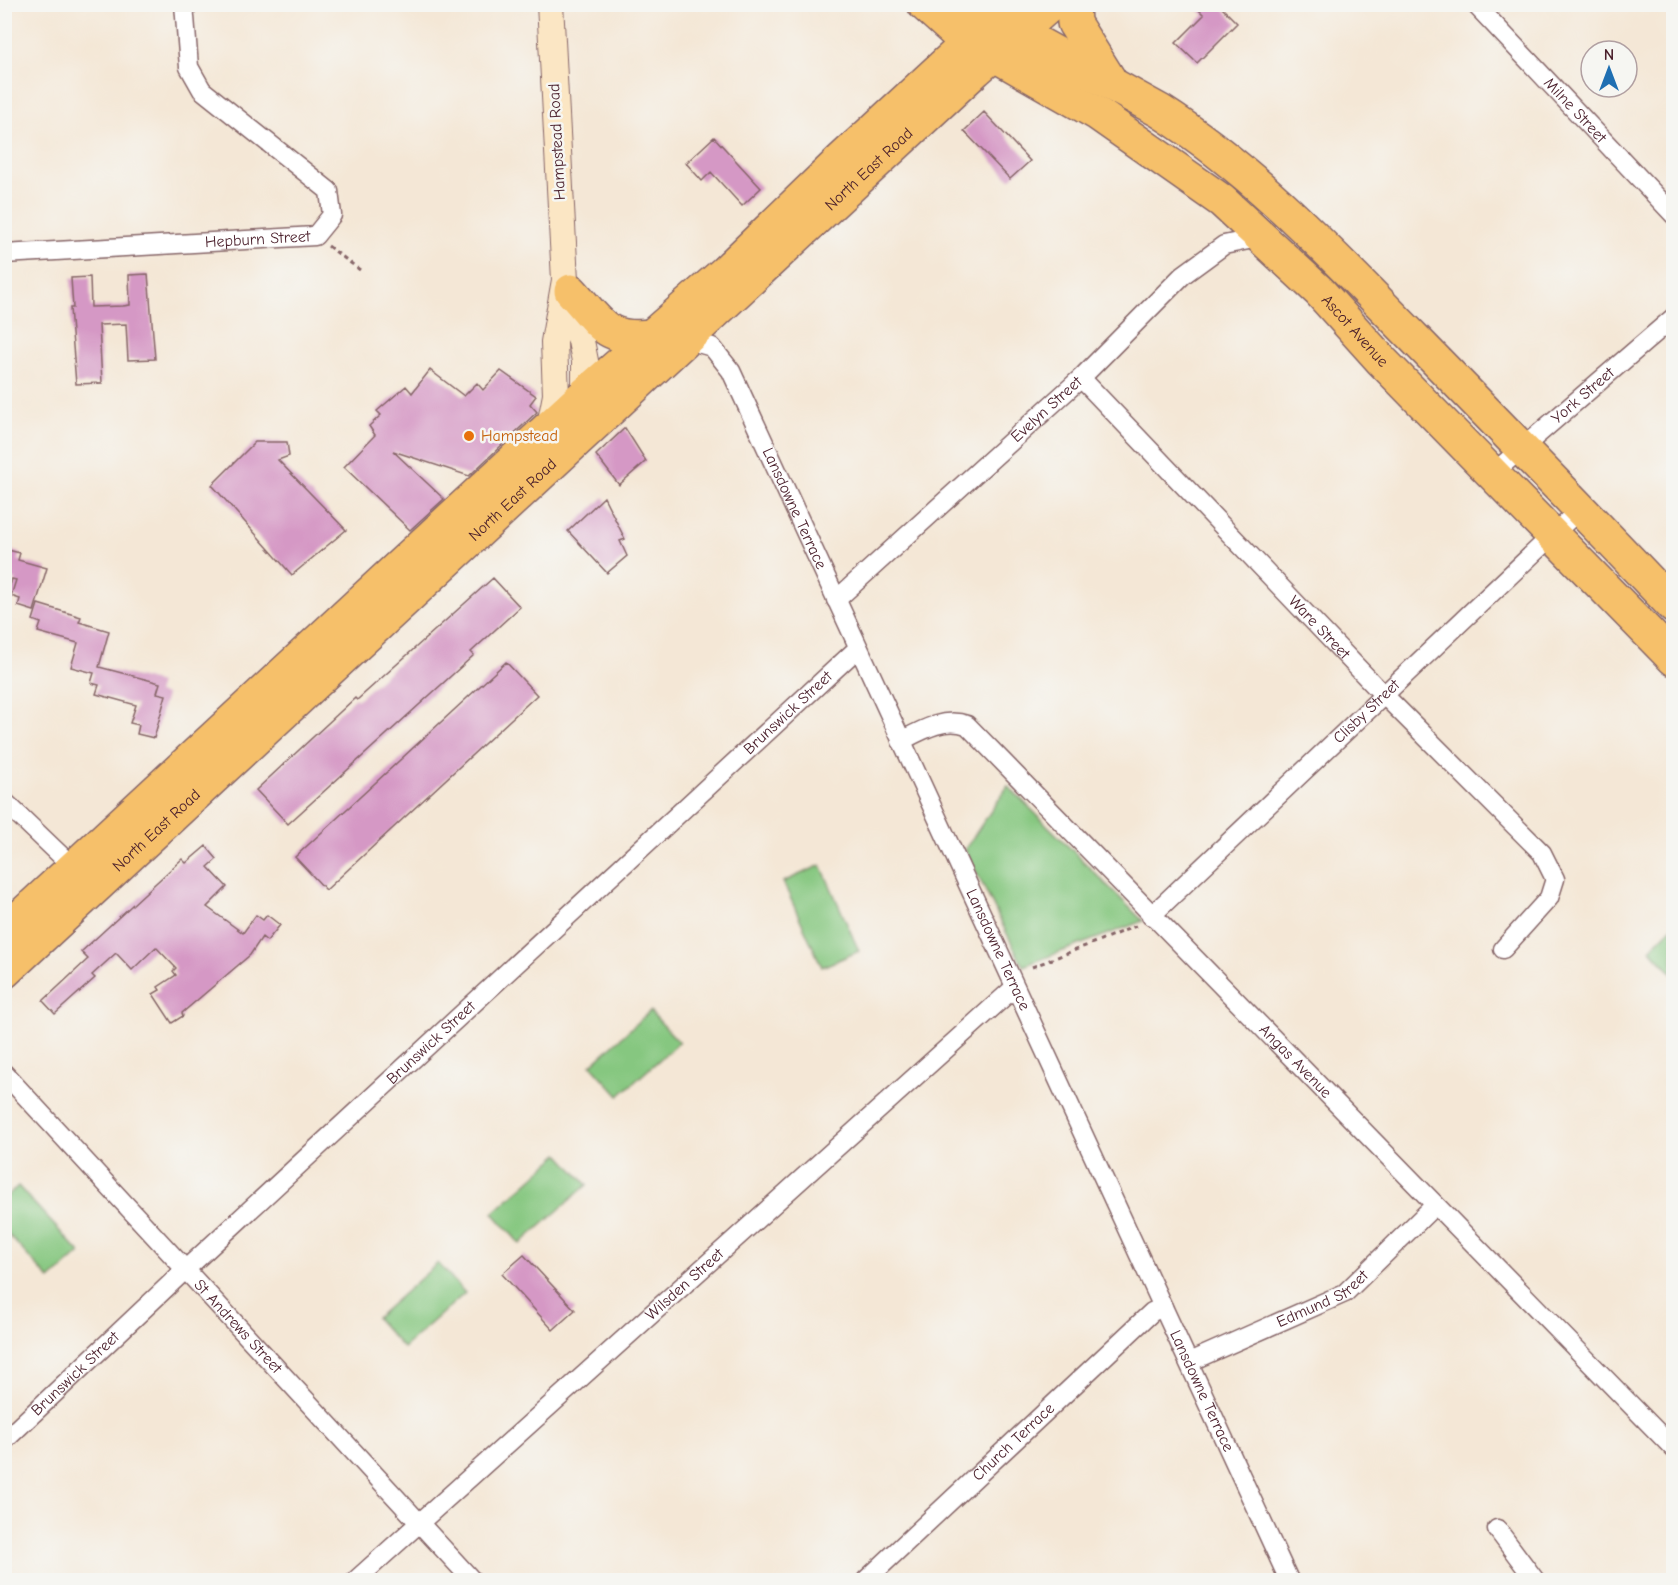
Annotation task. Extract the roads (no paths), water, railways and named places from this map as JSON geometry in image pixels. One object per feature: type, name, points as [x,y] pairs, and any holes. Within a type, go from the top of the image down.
[{"type":"highway","points":[[924,4],[955,32],[993,26],[1111,81],[1186,127],[1265,190],[1324,246],[1581,508],[1674,607]]},
{"type":"highway","name":"North East Road","points":[[585,394],[725,272],[841,160],[993,26],[1051,4]]},
{"type":"highway","points":[[1073,4],[1074,24],[1111,81]]},
{"type":"highway","name":"North East Road","points":[[4,932],[562,438],[688,340],[993,26]]},
{"type":"highway","name":"Ascot Avenue","points":[[993,26],[1063,92],[1142,142],[1222,201],[1263,237],[1319,291],[1382,361],[1674,659]]},
{"type":"highway","points":[[568,286],[609,332],[626,338],[652,336]]},
{"type":"highway","points":[[562,438],[585,394]]},
{"type":"highway","name":"North East Road","points":[[4,972],[562,438]]},
{"type":"main road","name":"Hampstead Road","points":[[550,4],[568,286],[585,361],[585,394]]},
{"type":"main road","name":"Hampstead Road","points":[[562,438],[556,395],[554,342],[568,286]]},
{"type":"street","name":"Hepburn Street","points":[[4,254],[315,236],[332,215],[329,191],[202,90],[189,67],[184,4]]},
{"type":"street","name":"Milne Street","points":[[1475,4],[1674,215]]},
{"type":"street","name":"Evelyn Street","points":[[836,600],[1081,378],[1183,275],[1224,245],[1263,237]]},
{"type":"street","name":"York Street","points":[[1492,474],[1674,317]]},
{"type":"street","name":"Lansdowne Terrace","points":[[688,340],[712,347],[723,358],[1289,1581]]},
{"type":"street","name":"Ware Street","points":[[1081,378],[1383,694],[1542,854],[1555,879],[1549,898],[1503,949]]},
{"type":"street","name":"Clisby Street","points":[[1147,922],[1383,694],[1581,508]]},
{"type":"street","name":"Brunswick Street","points":[[4,1440],[858,648]]},
{"type":"street","name":"Angas Avenue","points":[[901,741],[940,724],[955,721],[967,725],[1147,922],[1435,1204],[1674,1449]]},
{"type":"street","points":[[5,802],[74,868]]},
{"type":"street","name":"Wilsden Street","points":[[356,1581],[419,1521],[1015,987]]},
{"type":"street","name":"St Andrews Street","points":[[4,1073],[472,1581]]},
{"type":"street","name":"Edmund Street","points":[[1189,1362],[1346,1293],[1435,1204]]},
{"type":"street","name":"Church Terrace","points":[[866,1581],[1152,1312],[1163,1307]]},
{"type":"street","points":[[1497,1529],[1535,1581]]},
{"type":"place","name":"Hampstead","points":[[469,436]]}]
